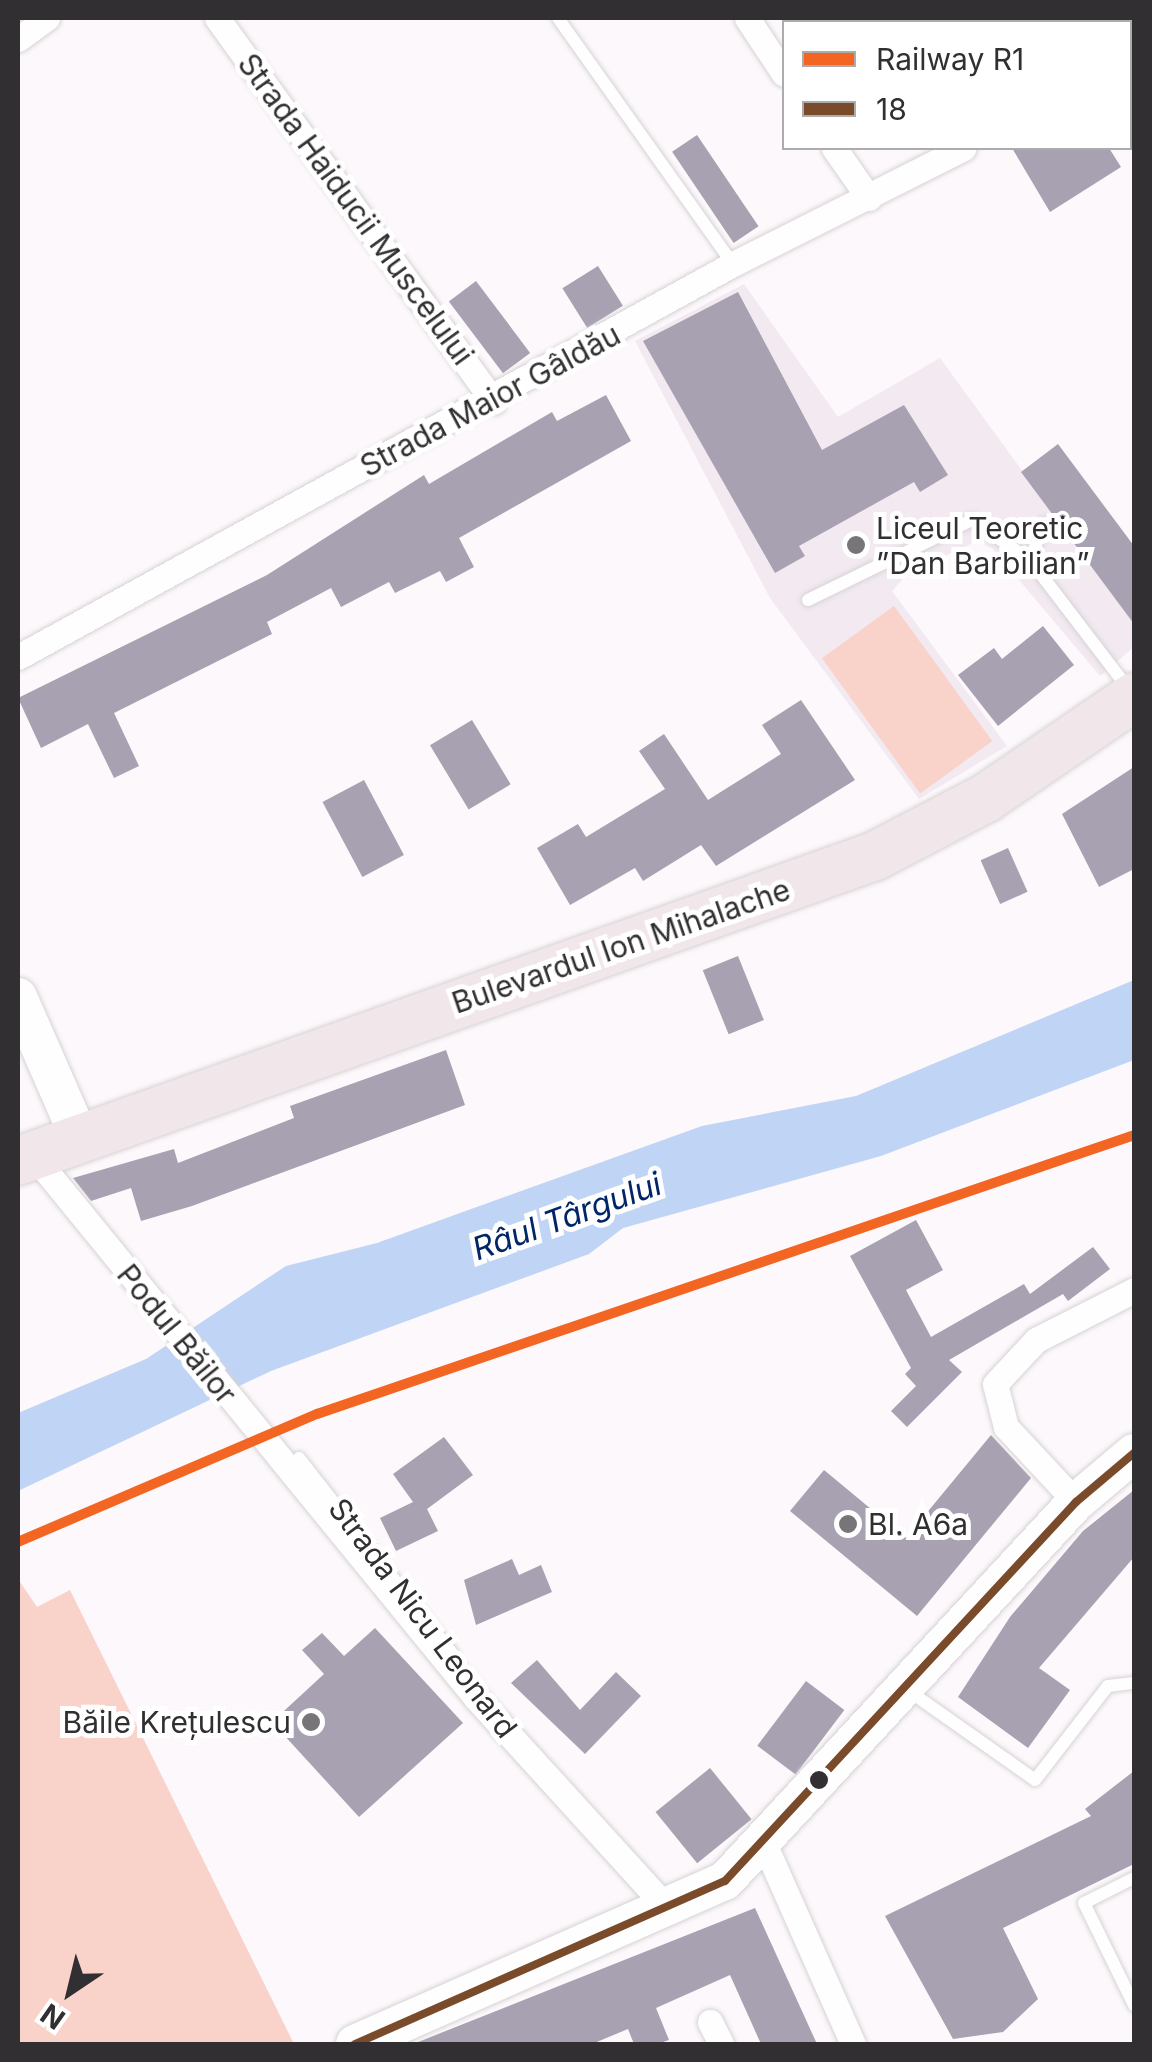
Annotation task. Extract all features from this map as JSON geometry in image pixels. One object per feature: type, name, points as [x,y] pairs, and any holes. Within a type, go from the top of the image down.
[{"type":"highway","name":"Bulevardul Ion Mihalache","points":[[25,1158],[875,856],[986,798],[1134,697]]},
{"type":"main road","points":[[18,997],[80,1139]]},
{"type":"main road","points":[[355,2044],[670,1911],[725,1881],[1076,1502],[1134,1452]]},
{"type":"street","points":[[18,39],[47,18]]},
{"type":"street","name":"Strada Haiducii Muscelului","points":[[217,18],[494,402]]},
{"type":"street","points":[[747,18],[782,71]]},
{"type":"street","points":[[835,150],[870,198]]},
{"type":"street","name":"Strada Maior Gâldău","points":[[18,657],[494,402],[733,264],[960,150]]},
{"type":"street","name":"Podul Băilor","points":[[25,1158],[112,1254],[476,1698]]},
{"type":"street","points":[[1076,1502],[1006,1427],[995,1384],[1036,1340],[1134,1290]]},
{"type":"street","name":"Strada Nicu Leonard","points":[[476,1698],[670,1911]]},
{"type":"street","points":[[763,1841],[853,2044]]},
{"type":"lane","points":[[558,18],[733,264]]},
{"type":"lane","points":[[808,600],[972,520],[1030,560],[1134,697]]},
{"type":"lane","points":[[1030,560],[1044,524]]},
{"type":"lane","name":"Strada Nicu Leonard","points":[[298,1458],[448,1645],[476,1698]]},
{"type":"lane","points":[[904,1687],[1035,1780],[1108,1686],[1134,1683]]},
{"type":"lane","points":[[1134,1878],[1084,1903],[1134,2004]]},
{"type":"shaded area","name":"Liceul Teoretic ”Dan Barbilian”","points":[[744,284],[838,417],[940,358],[1134,624],[1134,647],[1100,676],[993,549],[978,541],[909,572],[892,591],[1007,746],[919,799],[770,598],[635,341]]},
{"type":"shaded area","points":[[894,606],[992,741],[920,793],[822,658]]},
{"type":"shaded area","points":[[18,1579],[37,1607],[70,1590],[294,2044],[18,2044]]},
{"type":"water","name":"Râul Târgului","points":[[1134,980],[1134,1060],[881,1156],[623,1228],[589,1254],[271,1371],[18,1491],[18,1413],[146,1359],[286,1266],[377,1243],[702,1126],[856,1096]]},
{"type":"building","points":[[697,135],[759,226],[734,243],[672,152]]},
{"type":"building","points":[[1013,150],[1110,150],[1121,167],[1050,212]]},
{"type":"building","points":[[598,266],[623,306],[587,328],[562,288]]},
{"type":"building","points":[[476,281],[530,353],[503,373],[449,301]]},
{"type":"building","points":[[738,292],[822,450],[904,405],[948,475],[920,492],[914,482],[799,546],[805,556],[775,573],[643,341]]},
{"type":"building","points":[[606,395],[631,441],[459,538],[474,567],[446,582],[440,571],[395,593],[389,582],[341,607],[331,588],[267,622],[272,634],[114,713],[139,766],[114,778],[88,724],[41,748],[18,698],[267,575],[424,475],[429,484],[552,412],[557,421]]},
{"type":"building","points":[[1058,444],[1134,546],[1134,624],[1021,472]]},
{"type":"building","points":[[1043,626],[1074,665],[998,726],[958,675],[994,648],[1002,659]]},
{"type":"building","points":[[801,700],[855,780],[716,866],[701,845],[643,881],[635,868],[570,905],[537,848],[578,824],[586,837],[665,789],[639,751],[664,734],[708,800],[781,754],[762,725]]},
{"type":"building","points":[[472,720],[511,784],[469,810],[430,745]]},
{"type":"building","points":[[1134,767],[1134,869],[1099,887],[1062,814]]},
{"type":"building","points":[[364,780],[404,855],[362,877],[323,802]]},
{"type":"building","points":[[1008,848],[1028,892],[1000,904],[981,860]]},
{"type":"building","points":[[738,956],[764,1020],[729,1034],[703,970]]},
{"type":"building","points":[[446,1050],[465,1105],[192,1206],[141,1221],[131,1188],[91,1201],[73,1178],[174,1149],[178,1163],[294,1118],[290,1106]]},
{"type":"building","points":[[916,1220],[943,1270],[906,1290],[931,1337],[1024,1284],[1030,1294],[1093,1247],[1110,1269],[1068,1301],[1063,1294],[949,1360],[962,1372],[907,1427],[891,1411],[916,1386],[905,1374],[911,1368],[850,1256]]},
{"type":"building","name":"Bl. A6a","points":[[991,1435],[1031,1478],[917,1616],[790,1511],[824,1470],[906,1538]]},
{"type":"building","points":[[444,1437],[473,1475],[427,1509],[438,1531],[396,1551],[380,1518],[413,1502],[393,1474]]},
{"type":"building","points":[[1134,1490],[1134,1557],[1039,1668],[1070,1690],[1028,1748],[958,1697],[1010,1617],[1083,1531]]},
{"type":"building","points":[[512,1559],[519,1575],[541,1565],[552,1592],[476,1625],[464,1580]]},
{"type":"building","name":"Băile Krețulescu","points":[[375,1628],[463,1723],[359,1817],[272,1722],[324,1674],[302,1650],[322,1633],[344,1656]]},
{"type":"building","points":[[537,1660],[580,1710],[616,1672],[641,1696],[585,1754],[511,1683]]},
{"type":"building","points":[[806,1681],[844,1710],[796,1775],[757,1746]]},
{"type":"building","points":[[710,1768],[752,1819],[697,1863],[656,1812]]},
{"type":"building","points":[[1134,1771],[1134,1864],[1003,1928],[1038,1999],[1003,2032],[953,2039],[885,1916],[1091,1816],[1085,1809]]},
{"type":"building","points":[[755,1908],[817,2044],[761,2044],[730,1975],[656,2008],[669,2040],[657,2044],[634,2044],[628,2029],[592,2044],[413,2044]]},
{"type":"rail line","name":"R1","points":[[18,1542],[317,1414],[1134,1135]]},
{"type":"transit line","name":"18","points":[[355,2044],[725,1881],[1076,1502],[1134,1453]]},
{"type":"place","name":"Liceul Teoretic ”Dan Barbilian”","points":[[856,545]]},
{"type":"place","name":"Bl. A6a","points":[[848,1524]]},
{"type":"place","name":"Băile Krețulescu","points":[[311,1722]]}]
